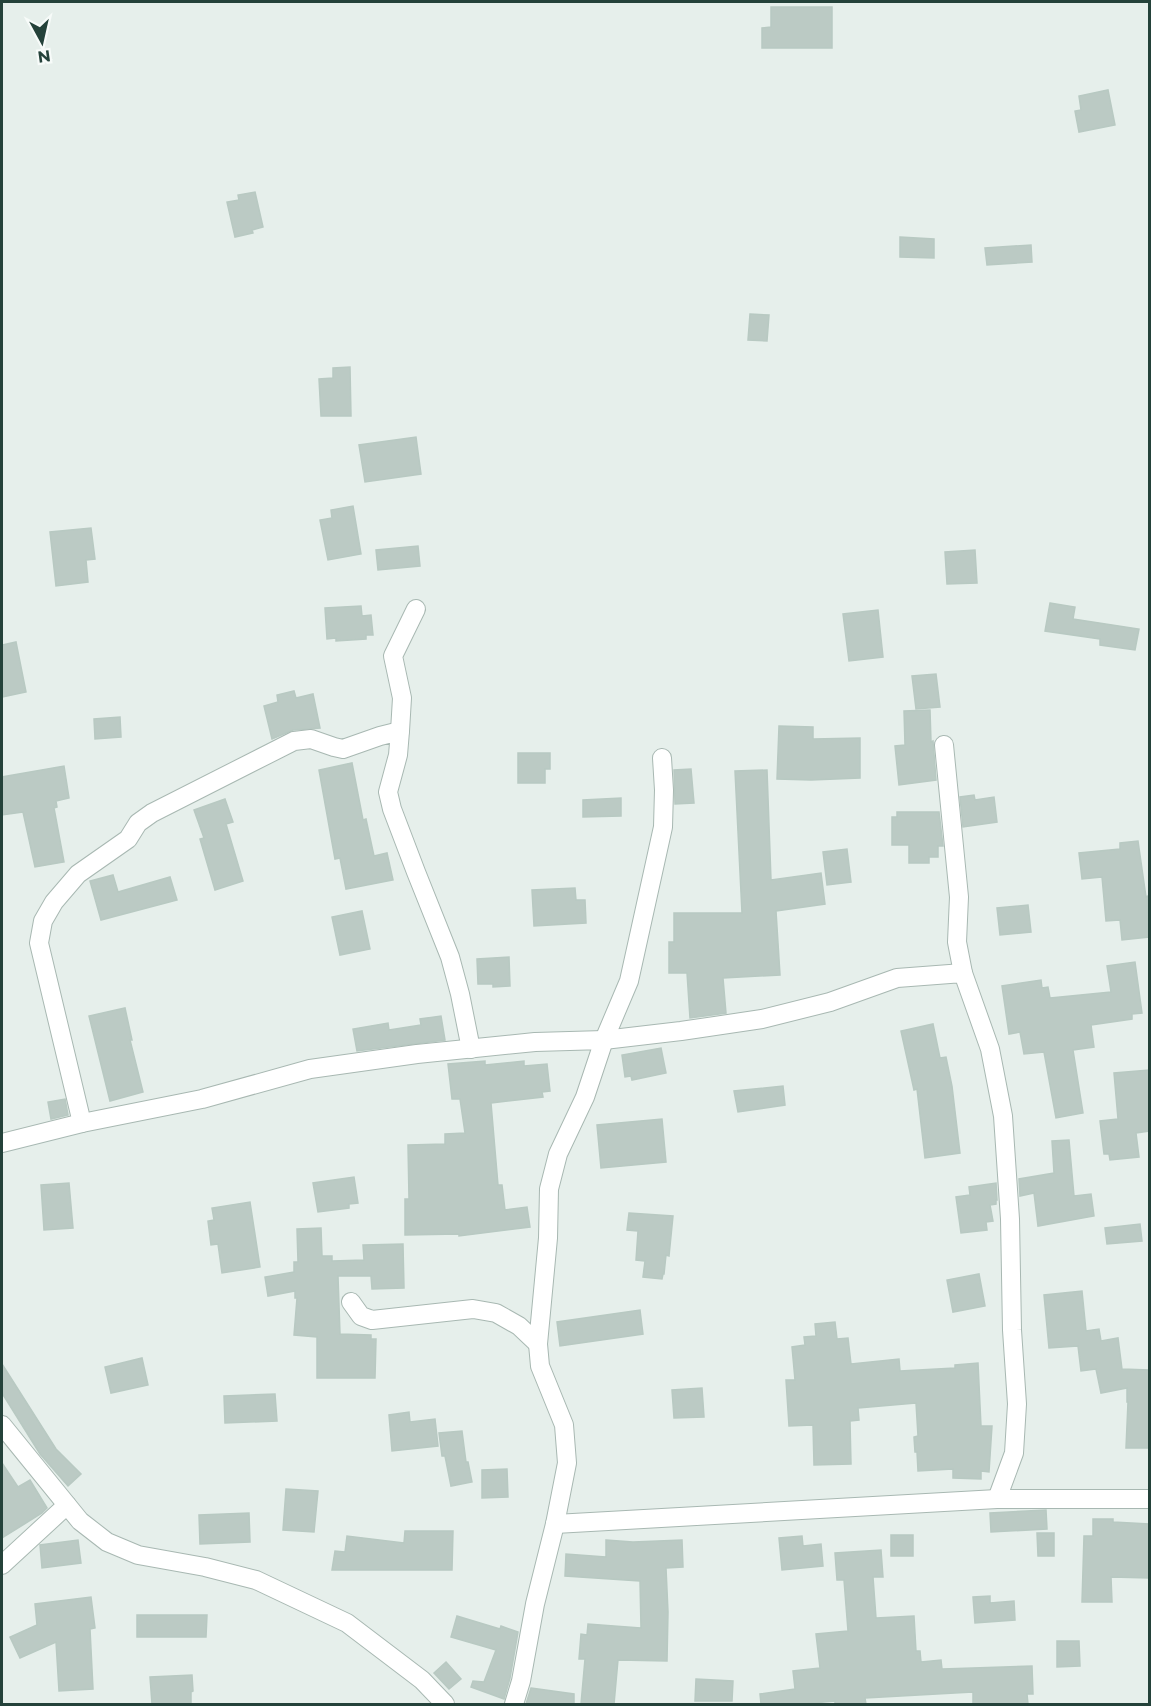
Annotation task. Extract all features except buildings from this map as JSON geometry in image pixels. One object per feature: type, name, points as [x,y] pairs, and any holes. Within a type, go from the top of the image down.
[{"type":"street","points":[[416,609],[393,656],[402,698],[398,755],[388,792],[392,810],[450,957],[471,1049]]},
{"type":"street","points":[[82,1124],[39,943],[43,921],[54,902],[78,874],[128,839],[138,823],[152,813],[294,741],[311,739],[343,748],[400,732]]},
{"type":"street","points":[[944,745],[959,897],[957,942],[963,973],[990,1049],[1003,1116],[1010,1219],[1012,1330],[1017,1404],[1014,1453],[997,1499]]},
{"type":"street","points":[[514,1704],[521,1681],[535,1604],[567,1463],[564,1425],[540,1366],[538,1344],[548,1238],[549,1189],[558,1154],[585,1097],[604,1040],[629,981],[663,827],[662,758]]},
{"type":"street","points":[[2,1143],[202,1099],[310,1069],[417,1054],[535,1042],[604,1040],[681,1031],[762,1019],[830,1002],[897,978],[963,973]]},
{"type":"street","points":[[351,1302],[361,1316],[372,1320],[473,1309],[496,1313],[519,1326],[538,1344]]},
{"type":"street","points":[[2,1425],[80,1521],[107,1542],[138,1555],[205,1567],[256,1580],[347,1623],[422,1680],[445,1704]]},
{"type":"street","points":[[555,1524],[997,1499],[1149,1499]]},
{"type":"street","points":[[2,1565],[66,1505]]}]
